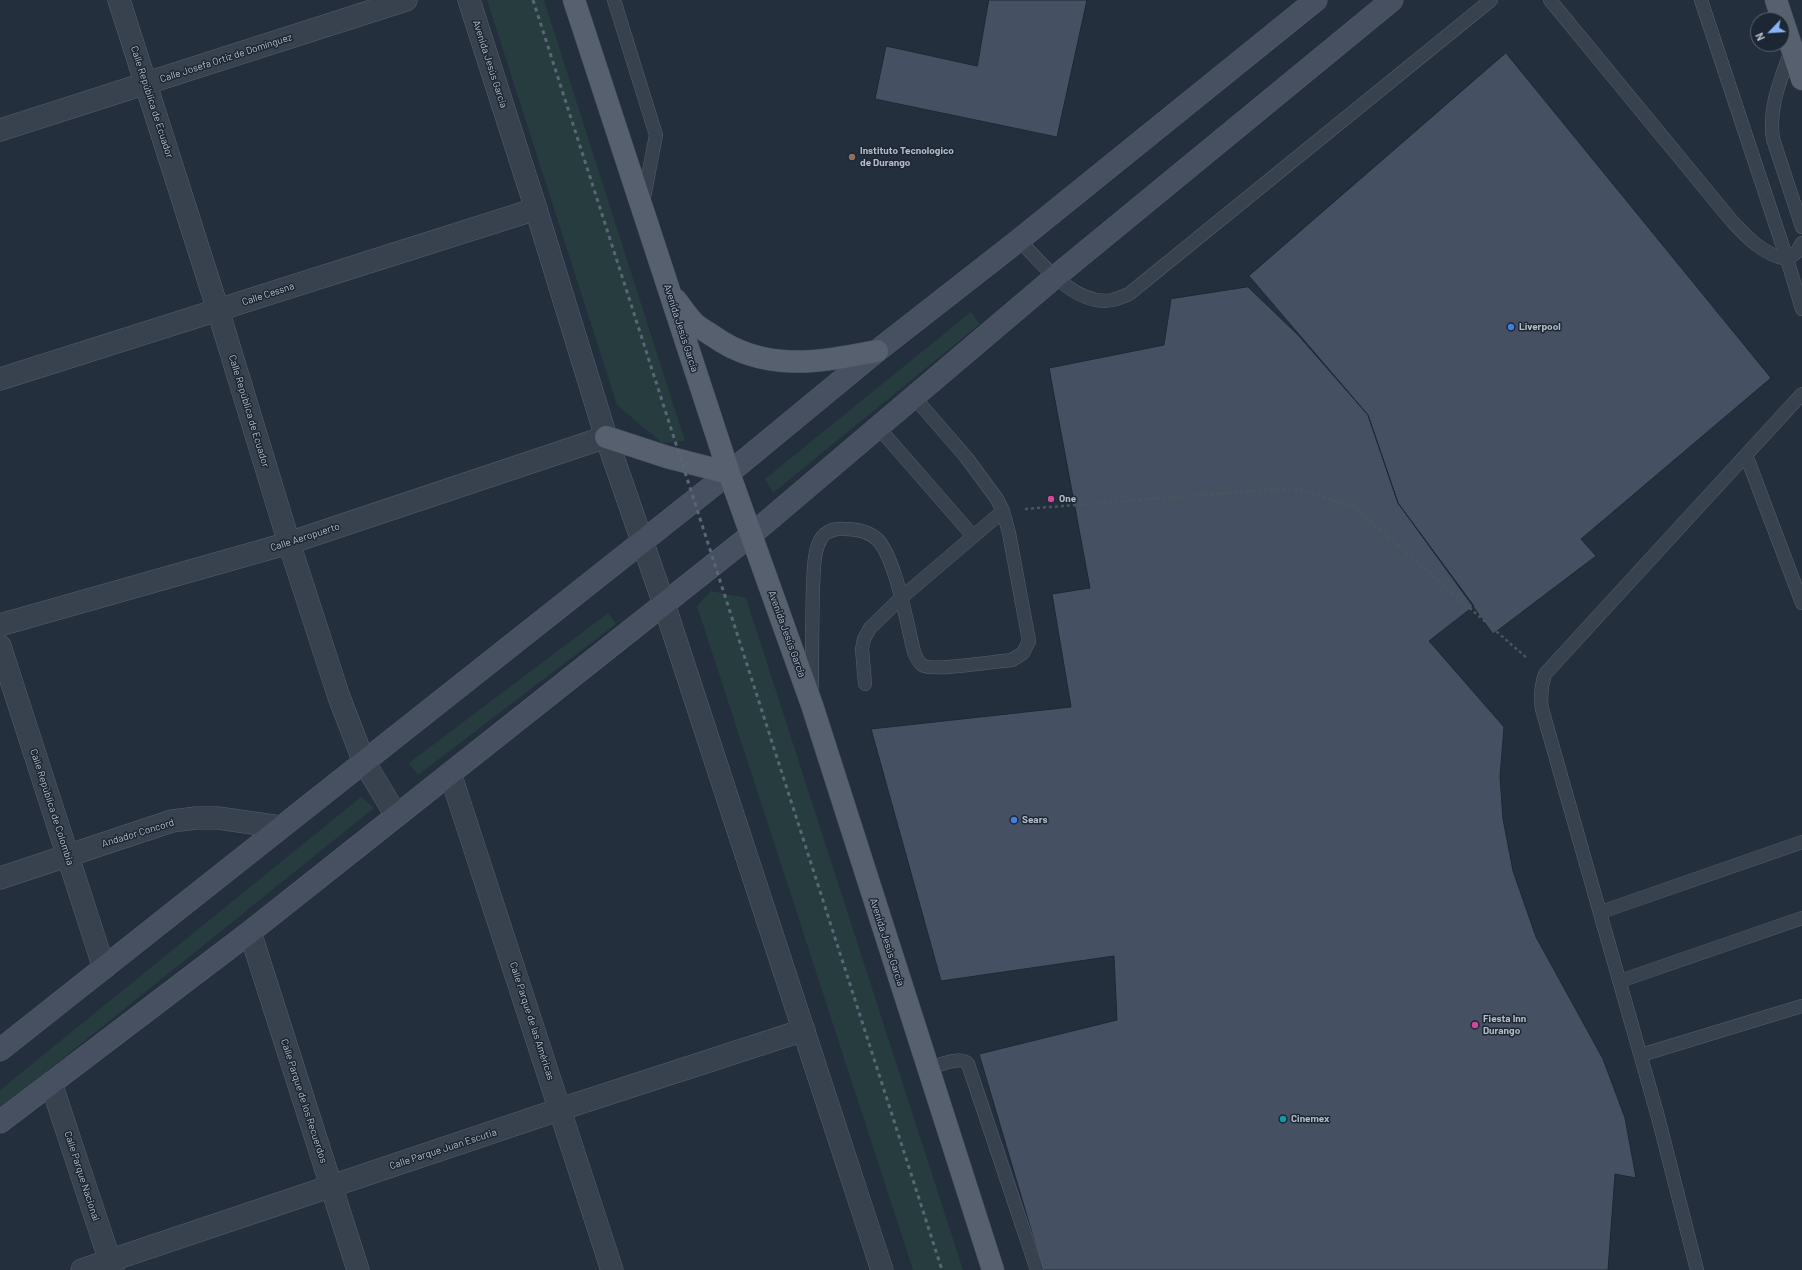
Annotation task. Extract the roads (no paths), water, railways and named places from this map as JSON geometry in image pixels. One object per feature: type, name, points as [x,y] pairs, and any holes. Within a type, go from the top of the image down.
[{"type":"main road","name":"Avenida Jesús García","points":[[574,0],[729,473],[812,705],[993,1270]]},
{"type":"main road","points":[[0,1050],[729,473],[877,351],[1019,240],[1316,0]]},
{"type":"main road","points":[[1776,0],[1797,45],[1802,79]]},
{"type":"main road","points":[[0,1122],[250,932],[751,534],[914,398],[1055,277],[1388,1]]},
{"type":"main road","points":[[669,292],[696,324],[725,345],[755,357],[788,363],[823,361],[877,351]]},
{"type":"main road","points":[[606,437],[666,457],[729,473]]},
{"type":"street","name":"Calle República de Ecuador","points":[[119,0],[218,310],[289,543],[339,697],[364,762],[396,815]]},
{"type":"street","name":"Calle Josefa Ortiz de Domínguez","points":[[0,130],[406,0]]},
{"type":"street","name":"Avenida Jesús García","points":[[469,0],[536,209],[606,437],[664,604],[882,1270]]},
{"type":"street","name":"Calle Cessna","points":[[0,379],[536,209]]},
{"type":"street","name":"Calle Aeropuerto","points":[[0,625],[289,543],[606,437]]},
{"type":"street","name":"Calle República de Colombia","points":[[0,646],[104,968]]},
{"type":"street","name":"Calle Parque de las Américas","points":[[450,773],[561,1109],[612,1270]]},
{"type":"street","name":"Andador Concord","points":[[0,878],[172,821],[196,818],[218,818],[282,827]]},
{"type":"street","name":"Calle Parque de los Recuerdos","points":[[250,932],[358,1270]]},
{"type":"street","name":"Calle Parque Juan Escutia","points":[[82,1270],[112,1265],[331,1186],[804,1030]]},
{"type":"street","name":"Calle Parque Nacional","points":[[51,1082],[112,1265]]},
{"type":"lane","points":[[614,0],[656,135],[641,208]]},
{"type":"lane","points":[[1019,240],[1055,277],[1075,293],[1086,297],[1111,301],[1129,294],[1491,0]]},
{"type":"lane","points":[[1550,0],[1731,220],[1759,247],[1775,257],[1787,259],[1797,252],[1802,243]]},
{"type":"lane","points":[[1701,0],[1787,259],[1802,309]]},
{"type":"lane","points":[[1797,45],[1777,89],[1771,116],[1771,128],[1772,139],[1802,227]]},
{"type":"lane","points":[[1697,1270],[1641,1055],[1542,709],[1540,700],[1541,685],[1545,674],[1802,394]]},
{"type":"lane","points":[[812,705],[812,607],[814,558],[822,536],[830,531],[851,529],[865,532],[877,540],[886,551],[901,598],[914,652],[917,660],[923,665],[937,668],[1012,660],[1023,653],[1029,641],[1003,511],[988,484],[914,398]]},
{"type":"lane","points":[[878,427],[973,536]]},
{"type":"lane","points":[[1746,455],[1802,603]]},
{"type":"lane","points":[[865,684],[862,649],[864,639],[870,628],[901,598],[1003,511]]},
{"type":"lane","points":[[1600,912],[1802,842]]},
{"type":"lane","points":[[1620,981],[1802,918]]},
{"type":"lane","points":[[1781,1013],[1802,999]]},
{"type":"lane","points":[[1641,1055],[1802,1006]]},
{"type":"lane","points":[[928,1069],[959,1060],[968,1064],[1037,1270]]},
{"type":"railway","points":[[533,0],[942,1270]]},
{"type":"place","name":"Instituto Tecnologico de Durango","points":[[852,157]]},
{"type":"place","name":"Liverpool","points":[[1511,327]]},
{"type":"place","name":"One","points":[[1051,499]]},
{"type":"place","name":"Sears","points":[[1014,820]]},
{"type":"place","name":"Fiesta Inn Durango","points":[[1475,1025]]},
{"type":"place","name":"Cinemex","points":[[1283,1119]]}]
